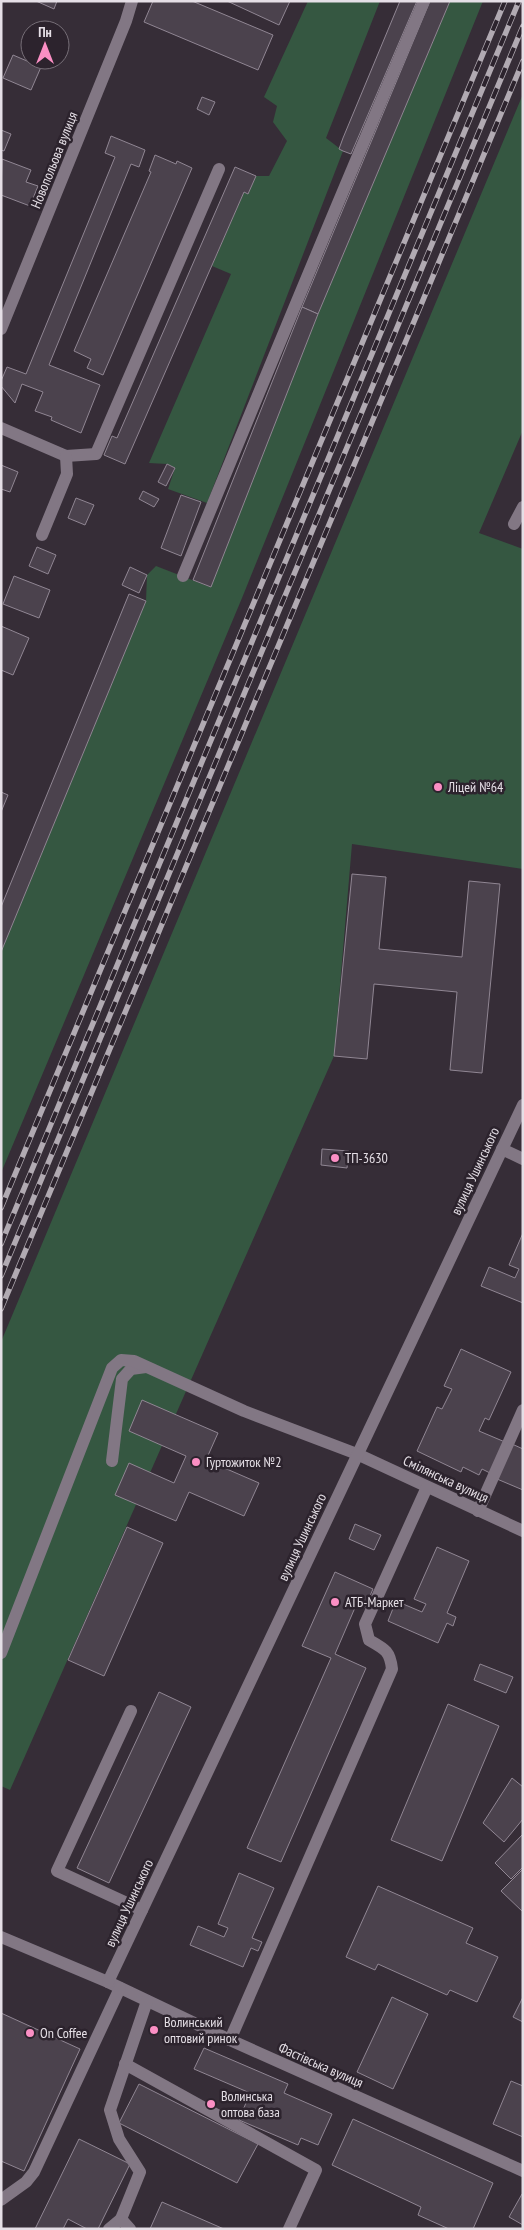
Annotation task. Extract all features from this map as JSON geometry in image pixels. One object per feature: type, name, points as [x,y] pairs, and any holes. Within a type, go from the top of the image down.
[{"type":"street","name":"Новопольова вулиця","points":[[1,329],[132,1]]},
{"type":"street","points":[[183,576],[303,289],[334,208],[424,1]]},
{"type":"street","points":[[1,428],[66,456],[96,454],[219,169]]},
{"type":"street","points":[[42,535],[68,474],[66,456]]},
{"type":"street","points":[[514,524],[523,507]]},
{"type":"street","name":"вулиця Ушинського","points":[[108,1982],[523,1105]]},
{"type":"street","points":[[502,1149],[523,1158]]},
{"type":"street","name":"Смілянська вулиця","points":[[1,1653],[112,1368],[121,1360],[134,1361],[244,1411],[357,1454],[523,1531]]},
{"type":"street","points":[[112,1461],[122,1379],[131,1369],[146,1367]]},
{"type":"street","points":[[478,1511],[523,1410]]},
{"type":"street","points":[[230,2040],[392,1669],[390,1656],[383,1648],[369,1640],[365,1624],[427,1487]]},
{"type":"street","points":[[131,1711],[57,1871],[142,1910]]},
{"type":"street","name":"Фастівська вулиця","points":[[1,1937],[108,1982],[230,2040],[523,2171]]},
{"type":"street","points":[[1,2200],[26,2182],[34,2172],[120,1988]]},
{"type":"street","points":[[109,2229],[126,2224],[140,2172],[119,2139],[110,2110],[147,2001]]},
{"type":"street","points":[[125,2064],[316,2170],[289,2229]]},
{"type":"green space","points":[[308,1],[380,1],[326,138],[343,151],[207,503],[168,489],[175,468],[167,464],[149,463],[231,274],[212,266],[244,192],[248,194],[256,176],[269,176],[287,141],[273,122],[277,106],[264,97]]},
{"type":"green space","points":[[450,1],[483,1],[242,598],[1,1173],[1,952],[146,601],[147,575],[156,566],[210,587],[318,314]]},
{"type":"green space","points":[[523,94],[523,430],[479,533],[523,549],[523,869],[352,844],[334,1056],[10,1790],[1,1786],[1,1342]]},
{"type":"building","points":[[36,1],[57,1],[54,9]]},
{"type":"building","points":[[153,1],[192,1],[273,35],[258,70],[144,22]]},
{"type":"building","points":[[227,1],[290,1],[279,25]]},
{"type":"building","points":[[400,1],[417,1],[351,154],[339,149]]},
{"type":"building","points":[[430,1],[450,1],[318,314],[302,307]]},
{"type":"building","points":[[13,55],[20,58],[20,70],[40,70],[31,90],[3,78]]},
{"type":"building","points":[[202,97],[215,102],[209,115],[197,109]]},
{"type":"building","points":[[1,130],[11,134],[4,151],[1,150]]},
{"type":"building","points":[[111,136],[145,150],[139,167],[131,164],[49,365],[100,385],[81,433],[51,420],[52,417],[35,411],[43,392],[22,384],[15,403],[1,386],[1,381],[7,367],[26,374],[115,157],[105,153]]},
{"type":"building","points":[[155,155],[176,164],[177,161],[192,168],[103,375],[87,368],[91,359],[74,351],[151,172],[149,171]]},
{"type":"building","points":[[2,159],[31,170],[26,182],[38,186],[30,206],[1,195]]},
{"type":"building","points":[[235,167],[256,176],[248,194],[244,192],[125,464],[104,455],[112,436],[117,438]]},
{"type":"building","points":[[302,307],[318,314],[211,587],[193,580]]},
{"type":"building","points":[[167,464],[175,468],[166,486],[158,482]]},
{"type":"building","points":[[1,465],[18,472],[10,492],[1,489]]},
{"type":"building","points":[[143,491],[159,499],[154,507],[139,499]]},
{"type":"building","points":[[181,495],[201,502],[181,556],[161,548]]},
{"type":"building","points":[[76,498],[94,505],[85,525],[68,518]]},
{"type":"building","points":[[37,547],[56,555],[48,574],[29,566]]},
{"type":"building","points":[[130,567],[147,575],[139,593],[122,585]]},
{"type":"building","points":[[14,576],[50,590],[39,618],[3,604]]},
{"type":"building","points":[[129,594],[146,601],[1,952],[1,907]]},
{"type":"building","points":[[1,626],[29,638],[13,675],[1,670]]},
{"type":"building","points":[[1,792],[8,795],[1,812]]},
{"type":"building","points":[[352,874],[386,877],[379,949],[462,957],[469,881],[500,884],[482,1073],[450,1070],[457,992],[374,984],[367,1059],[334,1056]]},
{"type":"building","name":"ТП-3630","points":[[322,1149],[349,1151],[347,1168],[321,1165]]},
{"type":"building","points":[[523,1233],[523,1303],[481,1286],[489,1267],[515,1278],[519,1269],[509,1265]]},
{"type":"building","points":[[461,1349],[511,1372],[489,1420],[485,1418],[479,1431],[505,1442],[490,1473],[482,1469],[479,1475],[463,1467],[461,1472],[417,1451],[437,1407],[442,1409],[452,1389],[444,1386]]},
{"type":"building","name":"Гуртожиток №2","points":[[142,1400],[218,1433],[206,1460],[259,1483],[244,1516],[189,1492],[176,1521],[115,1495],[129,1463],[174,1483],[186,1456],[129,1431]]},
{"type":"building","points":[[512,1444],[523,1449],[523,1490],[497,1479]]},
{"type":"building","points":[[355,1524],[381,1535],[374,1550],[349,1539]]},
{"type":"building","points":[[127,1527],[163,1543],[104,1676],[68,1660]]},
{"type":"building","points":[[437,1547],[469,1561],[447,1613],[456,1617],[453,1626],[447,1623],[438,1643],[388,1621],[396,1601],[422,1612],[426,1604],[414,1599]]},
{"type":"building","points":[[335,1572],[373,1589],[365,1607],[357,1603],[335,1654],[366,1668],[281,1862],[247,1848],[331,1658],[302,1646]]},
{"type":"building","points":[[480,1664],[513,1677],[506,1693],[474,1680]]},
{"type":"building","points":[[159,1692],[191,1707],[109,1883],[77,1868]]},
{"type":"building","points":[[448,1704],[499,1726],[442,1861],[391,1840]]},
{"type":"building","points":[[512,1778],[523,1787],[523,1819],[504,1842],[483,1823]]},
{"type":"building","points":[[523,1834],[523,1867],[511,1879],[495,1863]]},
{"type":"building","points":[[523,1869],[523,1912],[501,1891]]},
{"type":"building","points":[[239,1873],[274,1888],[252,1938],[262,1942],[258,1951],[251,1948],[243,1967],[190,1945],[198,1926],[224,1937],[228,1928],[218,1924]]},
{"type":"building","points":[[378,1886],[473,1928],[466,1943],[498,1957],[477,2002],[450,1990],[447,1995],[378,1964],[375,1970],[346,1957]]},
{"type":"building","points":[[392,1997],[428,2014],[393,2089],[357,2072]]},
{"type":"building","points":[[523,1997],[523,2022],[513,2017]]},
{"type":"building","points":[[1,2013],[80,2049],[24,2171],[1,2161]]},
{"type":"building","points":[[204,2048],[288,2084],[284,2093],[332,2114],[318,2145],[301,2138],[298,2145],[239,2120],[250,2093],[194,2069]]},
{"type":"building","points":[[511,2081],[523,2086],[523,2137],[493,2124]]},
{"type":"building","points":[[139,2084],[258,2144],[237,2183],[119,2123]]},
{"type":"building","points":[[353,2119],[493,2183],[473,2229],[449,2229],[418,2215],[421,2207],[332,2165]]},
{"type":"building","points":[[79,2139],[130,2164],[98,2229],[87,2229],[68,2219],[63,2229],[35,2229]]},
{"type":"building","points":[[523,2195],[523,2225],[509,2217]]},
{"type":"building","points":[[162,2202],[224,2229],[150,2229]]},
{"type":"railway","points":[[1,1208],[505,1]]},
{"type":"railway","points":[[1,1244],[519,1]]},
{"type":"railway","points":[[1,1276],[523,26]]},
{"type":"railway","points":[[1,1309],[523,61]]},
{"type":"place","name":"Ліцей №64","points":[[438,787]]},
{"type":"place","name":"ТП-3630","points":[[335,1158]]},
{"type":"place","name":"Гуртожиток №2","points":[[196,1462]]},
{"type":"place","name":"АТБ-Маркет","points":[[335,1602]]},
{"type":"place","name":"Волинський оптовий ринок","points":[[154,2030]]},
{"type":"place","name":"On Coffee","points":[[30,2033]]},
{"type":"place","name":"Волинська оптова база","points":[[211,2104]]}]
